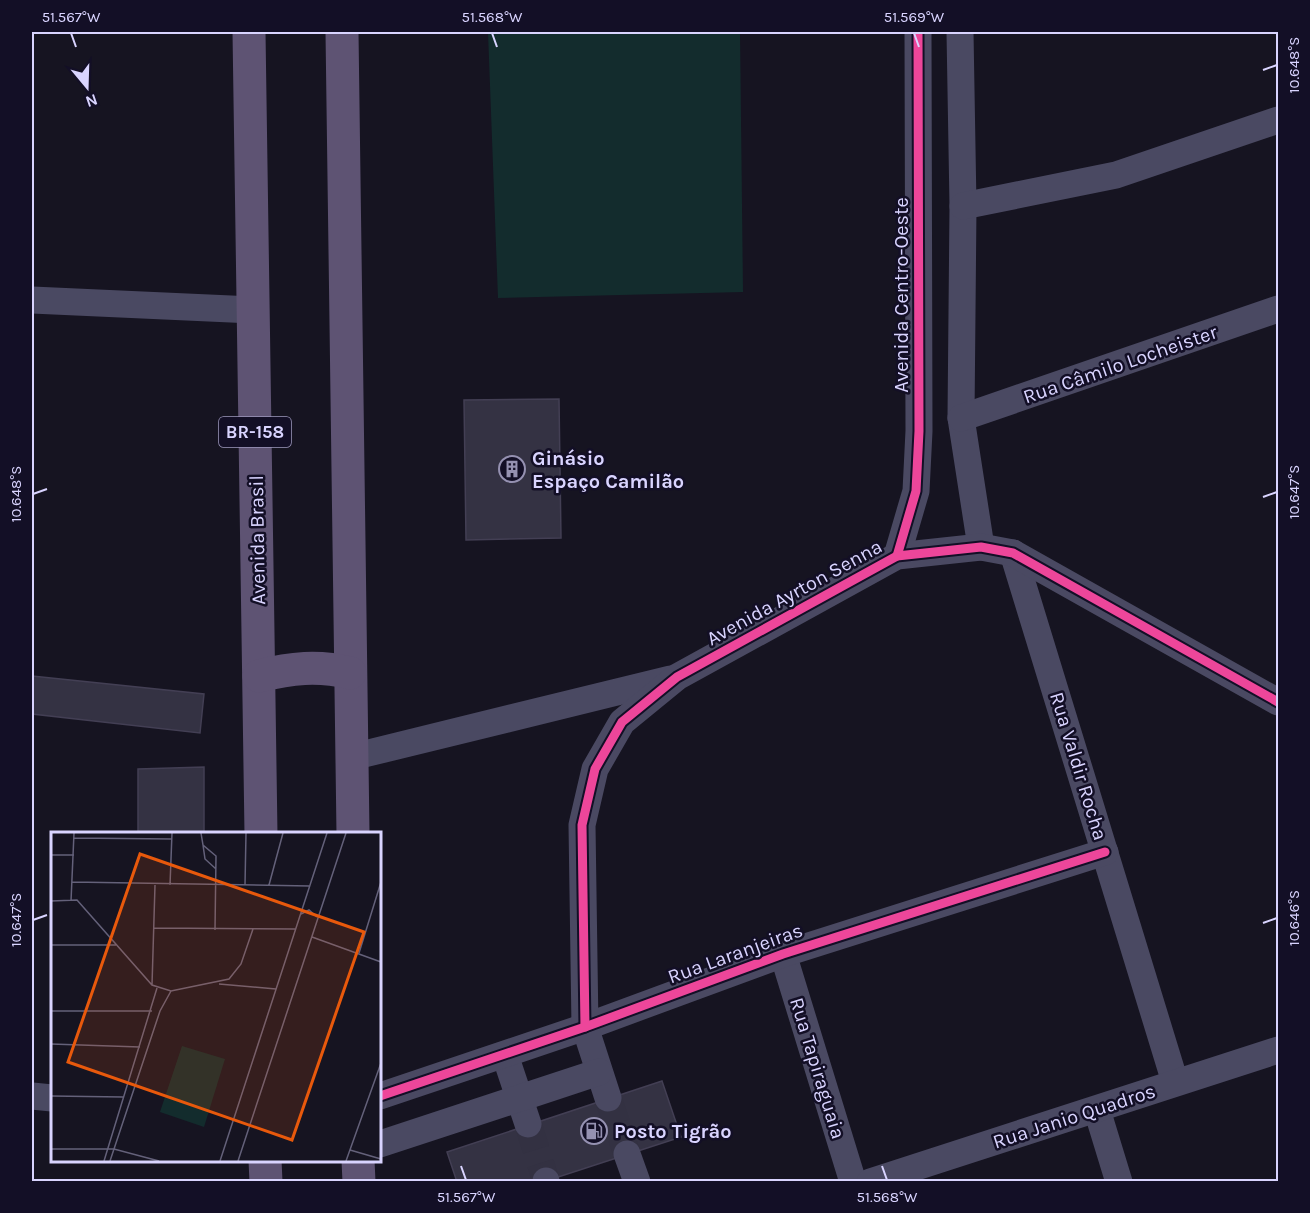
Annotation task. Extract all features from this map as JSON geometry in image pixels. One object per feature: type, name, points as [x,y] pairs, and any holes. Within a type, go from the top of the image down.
[{"type":"main road","name":"Avenida Brasil","points":[[249,32],[261,832]]},
{"type":"main road","points":[[342,32],[353,832]]},
{"type":"main road","points":[[259,676],[290,668],[326,667],[351,673]]},
{"type":"main road","points":[[266,1162],[266,1182]]},
{"type":"main road","points":[[358,1162],[359,1182]]},
{"type":"street","name":"Avenida Centro-Oeste","points":[[897,556],[916,492],[920,431],[918,32]]},
{"type":"street","points":[[960,32],[963,206],[961,418],[981,547]]},
{"type":"street","points":[[963,206],[1116,175],[1278,120]]},
{"type":"street","points":[[32,300],[254,310]]},
{"type":"street","name":"Rua Câmilo Locheister","points":[[961,418],[1278,309]]},
{"type":"street","name":"Avenida Ayrton Senna","points":[[609,1098],[585,1027],[582,825],[595,769],[622,722],[677,677],[897,556],[981,547],[1012,553],[1277,700]]},
{"type":"street","name":"Rua Valdir Rocha","points":[[1012,553],[1176,1082]]},
{"type":"street","points":[[352,757],[677,677]]},
{"type":"street","name":"Rua Laranjeiras","points":[[381,1096],[585,1027],[783,954],[1105,852]]},
{"type":"street","name":"Rua Tapiraguaia","points":[[783,954],[852,1182]]},
{"type":"street","name":"Rua Janio Quadros","points":[[870,1182],[1278,1050]]},
{"type":"street","points":[[505,1055],[528,1124]]},
{"type":"street","points":[[381,1144],[599,1072]]},
{"type":"street","points":[[32,1096],[51,1098]]},
{"type":"street","points":[[1097,1110],[1119,1182]]},
{"type":"street","points":[[627,1154],[637,1182]]},
{"type":"green space","points":[[488,32],[740,32],[743,292],[498,298]]},
{"type":"building","name":"Ginásio Espaço Camilão","points":[[559,399],[561,538],[466,540],[464,400]]},
{"type":"building","points":[[32,676],[204,694],[200,733],[32,714]]},
{"type":"building","points":[[204,767],[204,832],[138,832],[138,769]]},
{"type":"building","name":"Posto Tigrão","points":[[662,1081],[681,1137],[546,1181],[457,1182],[447,1152]]},
{"type":"tunnel","points":[[608,1098],[627,1154]]},
{"type":"tunnel","points":[[528,1124],[546,1181]]},
{"type":"cycle path","points":[[897,556],[916,491],[919,431],[918,32]]},
{"type":"cycle path","points":[[585,1027],[582,825],[595,769],[622,722],[677,677],[897,556],[981,547],[1013,553],[1278,702]]},
{"type":"cycle path","points":[[381,1096],[585,1027],[783,954],[1105,852]]},
{"type":"place","name":"Ginásio Espaço Camilão","points":[[512,469]]},
{"type":"place","name":"Posto Tigrão","points":[[594,1131]]}]
